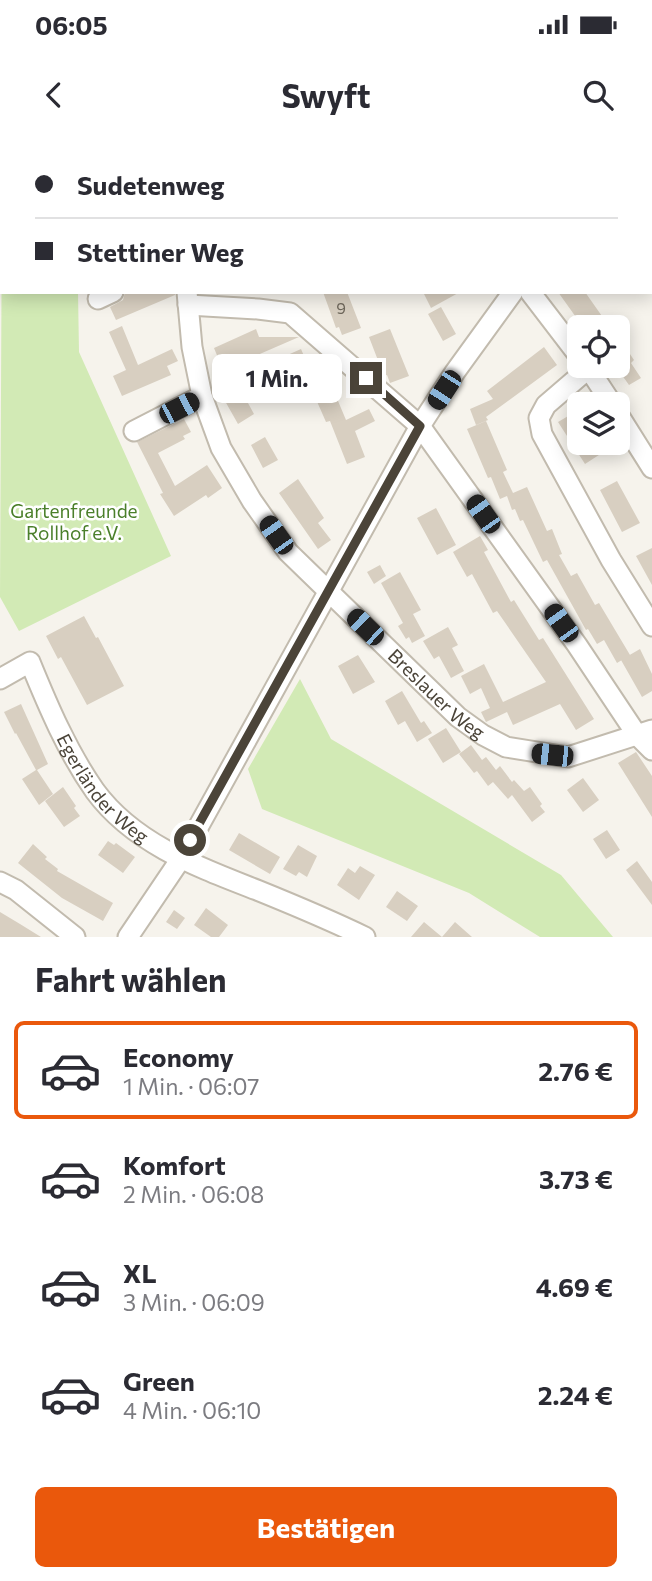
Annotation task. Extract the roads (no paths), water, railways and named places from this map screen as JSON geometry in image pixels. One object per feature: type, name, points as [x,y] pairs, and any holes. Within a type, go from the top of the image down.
[{"type":"street","points":[[128,937],[180,860],[420,426],[512,294]]},
{"type":"street","points":[[532,294],[567,340]]},
{"type":"street","points":[[188,299],[290,313],[420,426],[569,634],[645,733],[652,750]]},
{"type":"street","name":"Breslauer Weg","points":[[188,299],[192,347],[202,397],[221,449],[252,501],[288,552],[458,717],[506,747],[568,757],[645,733]]},
{"type":"street","points":[[571,378],[546,405],[539,418],[541,434],[611,560],[652,626]]},
{"type":"street","points":[[134,431],[202,397]]},
{"type":"street","points":[[630,433],[652,468]]},
{"type":"street","name":"Egerländer Weg","points":[[0,678],[30,662],[68,747],[96,792],[127,824],[180,860],[327,918],[365,937]]},
{"type":"street","points":[[0,881],[16,890],[75,937]]},
{"type":"park label","name":"Gartenfreunde Rollhof e.V.","points":[[74,522]]}]
